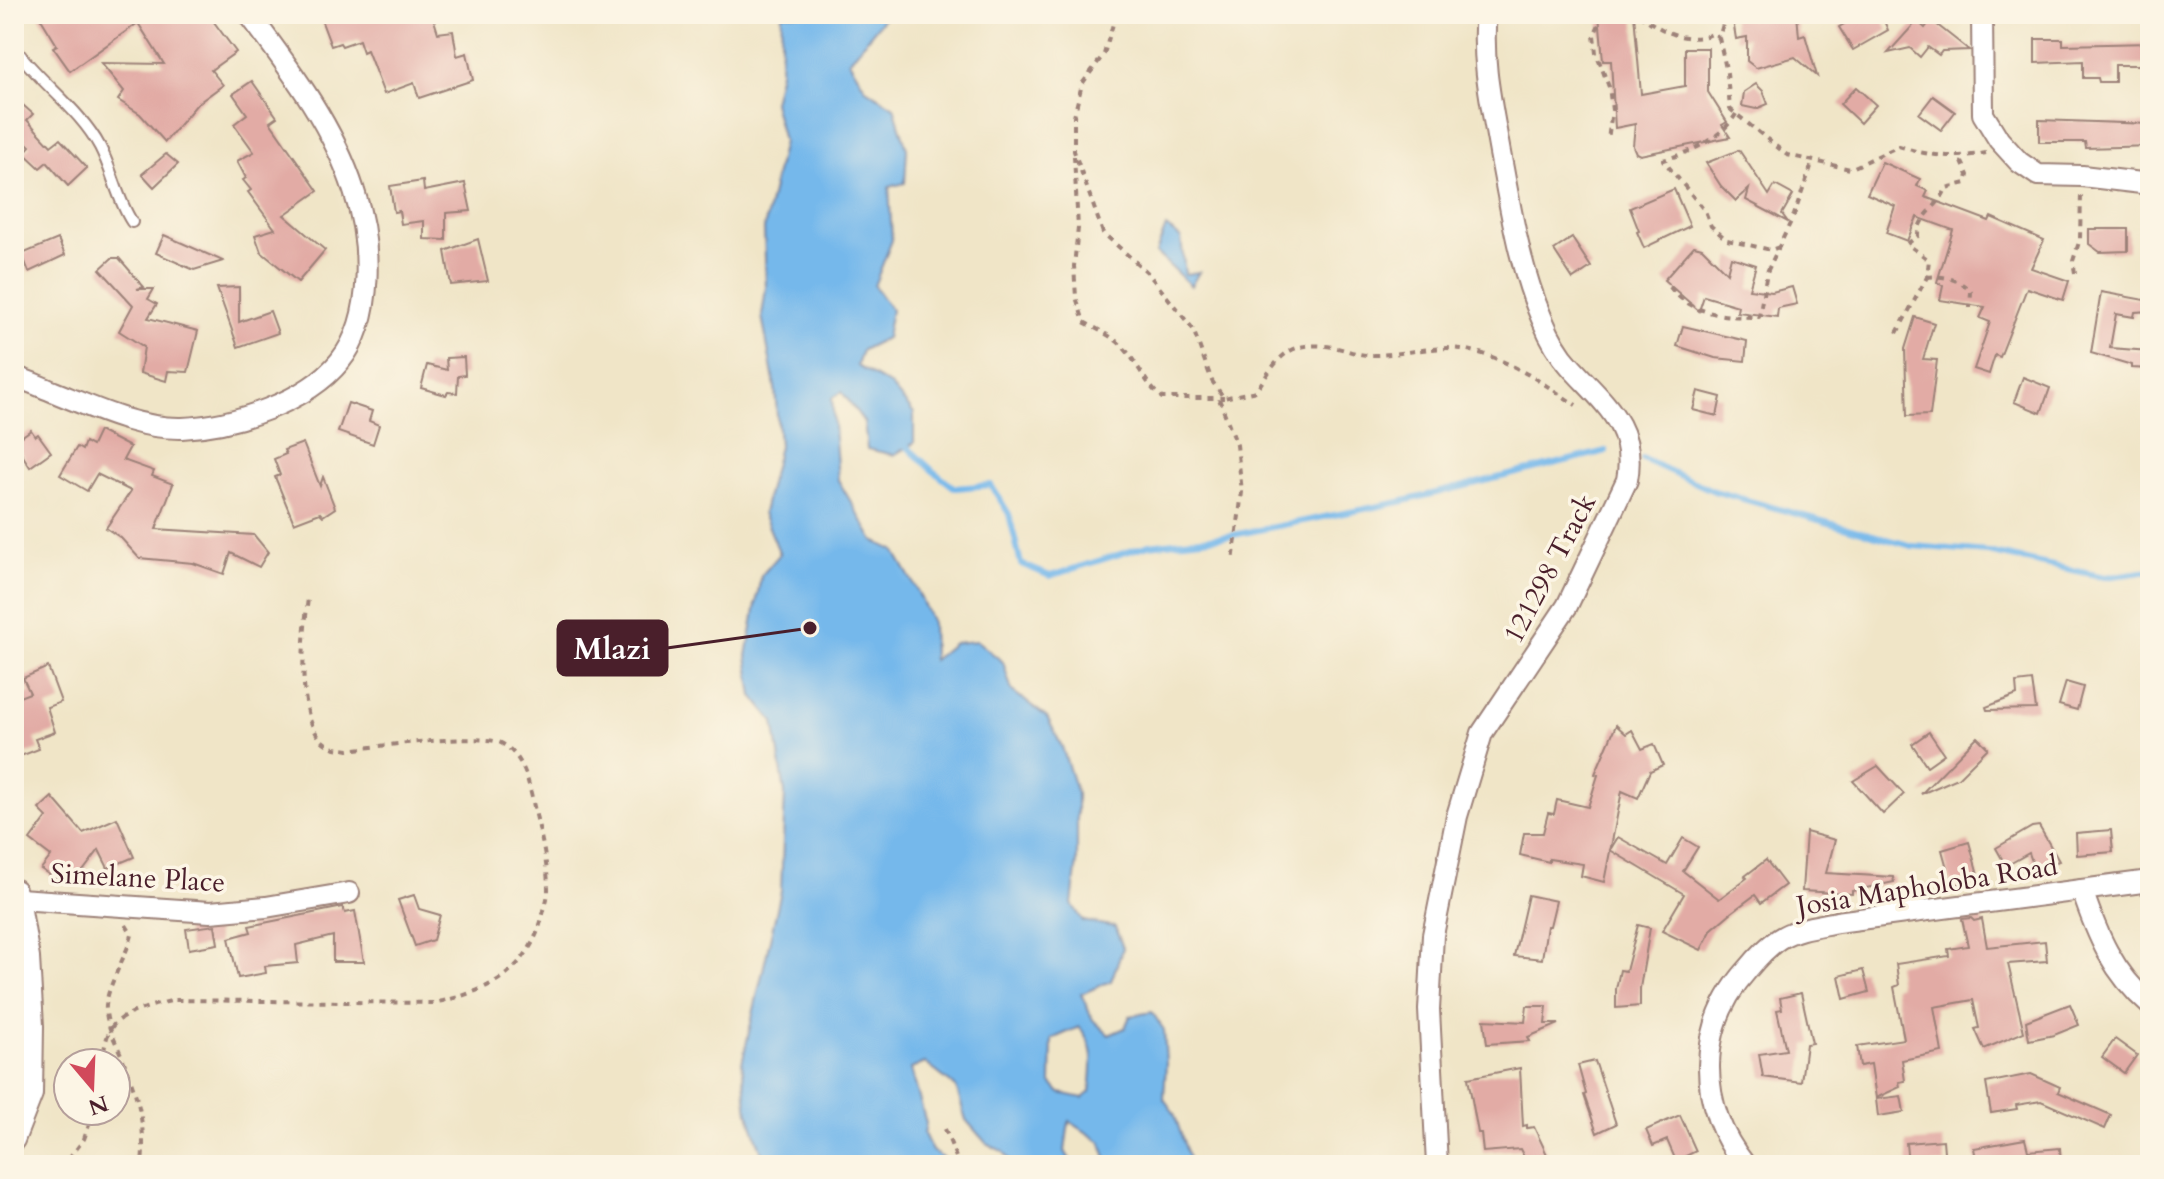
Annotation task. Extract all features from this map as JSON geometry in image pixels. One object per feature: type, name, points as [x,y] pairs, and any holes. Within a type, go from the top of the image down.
[{"type":"street","points":[[14,377],[139,423],[180,428],[252,415],[282,404],[340,361],[357,331],[365,295],[366,249],[355,192],[322,122],[294,75],[249,14]]},
{"type":"street","name":"121298 Track","points":[[1437,1165],[1429,1010],[1433,935],[1457,816],[1482,733],[1567,606],[1627,480],[1630,463],[1629,445],[1608,405],[1557,349],[1542,321],[1523,266],[1484,55],[1486,14]]},
{"type":"street","points":[[1982,14],[1983,114],[2019,162],[2038,175],[2082,176],[2150,184]]},
{"type":"street","name":"Josia Mapholoba Road","points":[[1745,1165],[1727,1140],[1717,1114],[1709,1085],[1708,1062],[1714,1029],[1725,999],[1770,946],[1790,933],[1825,924],[2150,881]]},
{"type":"street","points":[[2082,890],[2107,955],[2126,982],[2150,1005]]},
{"type":"street","points":[[14,1140],[32,1094],[33,1026],[29,958],[17,893]]},
{"type":"street","name":"Simelane Place","points":[[17,893],[210,912],[266,907],[349,893]]},
{"type":"lane","points":[[14,47],[27,66],[72,112],[99,146],[120,204],[132,222]]},
{"type":"path","points":[[1116,14],[1104,54],[1082,84],[1074,116],[1078,228],[1074,266],[1076,297],[1084,322],[1120,344],[1150,388],[1162,398],[1222,399],[1256,391],[1281,356],[1303,345],[1333,347],[1367,355],[1460,349],[1532,376],[1585,411]]},
{"type":"path","points":[[1604,14],[1594,35],[1596,53],[1609,87],[1612,110],[1608,140]]},
{"type":"path","points":[[1639,14],[1657,28],[1676,35],[1705,37],[1714,33],[1719,38]]},
{"type":"path","points":[[1726,14],[1719,38],[1727,73],[1730,109],[1787,155],[1850,169],[1899,146],[1929,156],[1968,156],[2005,147]]},
{"type":"path","points":[[1736,114],[1728,126],[1701,144],[1682,155],[1663,160],[1705,211],[1711,226],[1727,240],[1771,250],[1781,246]]},
{"type":"path","points":[[1074,151],[1103,233],[1147,272],[1193,329],[1222,399],[1237,445],[1242,492],[1233,562]]},
{"type":"path","points":[[1897,333],[1927,277],[1929,260],[1907,244],[1918,236],[1918,228],[1930,210],[1942,200],[1946,188],[1966,183],[1968,175],[1962,162],[1968,156]]},
{"type":"path","points":[[1670,287],[1681,301],[1696,308],[1729,317],[1759,317],[1767,272],[1781,246],[1813,161]]},
{"type":"path","points":[[2075,273],[2073,261],[2080,239],[2082,176]]},
{"type":"path","points":[[1927,277],[1939,275],[1964,283],[1971,292],[1970,308]]},
{"type":"path","points":[[105,1047],[115,1023],[149,1006],[175,1000],[433,1003],[464,997],[518,965],[537,937],[548,892],[539,829],[526,771],[515,753],[499,742],[476,739],[349,750],[329,746],[317,734],[304,691],[303,640],[308,598]]},
{"type":"path","points":[[116,905],[132,935],[107,998],[106,1011],[110,1030],[142,1114],[145,1134],[142,1165]]},
{"type":"path","points":[[69,1159],[84,1139],[88,1127]]},
{"type":"path","points":[[945,1129],[959,1165]]},
{"type":"water","points":[[782,14],[884,14],[849,61],[866,89],[894,107],[907,149],[905,183],[889,187],[892,240],[874,286],[891,310],[886,338],[862,350],[857,366],[891,386],[914,413],[914,443],[894,455],[867,449],[864,422],[842,392],[832,398],[838,480],[874,541],[894,550],[917,590],[932,623],[933,660],[954,643],[977,641],[1003,662],[1012,691],[1047,717],[1062,747],[1077,794],[1077,862],[1072,904],[1083,921],[1115,927],[1123,948],[1111,981],[1081,994],[1093,1020],[1109,1035],[1125,1028],[1130,1016],[1152,1012],[1164,1030],[1164,1099],[1174,1113],[1191,1165],[1108,1165],[1101,1142],[1069,1121],[1065,1151],[1073,1165],[1013,1165],[1004,1152],[986,1143],[966,1120],[956,1087],[925,1063],[911,1069],[926,1123],[924,1134],[932,1151],[953,1165],[766,1165],[748,1112],[742,1063],[781,891],[785,793],[774,722],[753,696],[747,656],[761,576],[780,554],[763,513],[779,446],[775,387],[762,316],[766,288],[764,229],[783,141],[773,102],[780,72]],"holes":[[[1079,1027],[1091,1050],[1090,1092],[1083,1098],[1060,1093],[1051,1083],[1052,1039]]]},
{"type":"water","points":[[1166,227],[1181,238],[1185,274],[1199,272],[1191,286],[1156,253]]},
{"type":"building","points":[[38,14],[208,14],[236,52],[211,70],[223,85],[197,104],[165,142],[140,114],[118,100],[124,91],[101,63],[164,64],[138,23],[70,71],[53,47],[57,45]]},
{"type":"building","points":[[319,14],[432,14],[438,33],[453,31],[457,56],[467,53],[473,80],[419,98],[414,83],[384,94],[367,50],[363,52],[359,40],[331,46]]},
{"type":"building","points":[[1599,14],[1634,14],[1641,94],[1685,86],[1685,48],[1708,48],[1708,92],[1727,122],[1722,125],[1730,137],[1640,155],[1636,153],[1633,146],[1635,124],[1615,128],[1611,61],[1603,61]]},
{"type":"building","points":[[1732,14],[1797,14],[1799,37],[1805,35],[1817,76],[1795,57],[1756,68],[1747,61],[1747,37],[1736,39]]},
{"type":"building","points":[[1862,14],[1881,14],[1888,30],[1853,50],[1839,27]]},
{"type":"building","points":[[1931,20],[1969,50],[1942,51],[1939,55],[1928,47],[1920,57],[1910,48],[1888,53],[1917,21],[1925,28]]},
{"type":"building","points":[[2035,39],[2063,39],[2063,45],[2150,43],[2150,65],[2115,65],[2115,82],[2099,82],[2098,78],[2083,78],[2083,61],[2035,63]]},
{"type":"building","points":[[252,81],[277,117],[270,122],[318,191],[284,215],[325,250],[298,282],[261,252],[255,235],[275,229],[248,192],[251,190],[243,180],[246,178],[237,161],[254,152],[234,124],[247,114],[233,94]]},
{"type":"building","points":[[1756,84],[1763,91],[1768,104],[1756,109],[1742,106],[1744,92]]},
{"type":"building","points":[[1856,87],[1876,105],[1860,123],[1840,104]]},
{"type":"building","points":[[1933,96],[1955,112],[1941,130],[1919,114]]},
{"type":"building","points":[[14,97],[33,114],[27,120],[51,146],[60,139],[87,168],[68,186],[47,162],[40,168],[24,153],[30,146],[16,133],[14,135]]},
{"type":"building","points":[[2039,120],[2150,124],[2150,146],[2086,148],[2085,142],[2039,142]]},
{"type":"building","points":[[1739,150],[1769,195],[1775,185],[1793,195],[1782,214],[1788,222],[1746,200],[1749,189],[1736,201],[1721,186],[1706,163]]},
{"type":"building","points":[[166,154],[178,164],[154,187],[142,174]]},
{"type":"building","points":[[1882,162],[1920,179],[1917,186],[1928,191],[1925,197],[1989,221],[1991,217],[2044,240],[2031,268],[2069,281],[2063,300],[2027,288],[2000,357],[1995,355],[1989,374],[1974,369],[1990,322],[1980,318],[1985,307],[1940,300],[1943,286],[1937,282],[1953,230],[1917,217],[1907,241],[1886,233],[1895,206],[1867,194]]},
{"type":"building","points":[[423,181],[424,191],[465,183],[471,211],[446,213],[446,240],[424,239],[424,221],[401,224],[399,211],[394,212],[390,186]]},
{"type":"building","points":[[1674,189],[1690,226],[1644,248],[1630,208]]},
{"type":"building","points":[[2089,229],[2128,229],[2128,251],[2100,252],[2089,244]]},
{"type":"building","points":[[164,235],[223,261],[194,270],[156,253]]},
{"type":"building","points":[[1572,238],[1591,267],[1573,279],[1554,250]]},
{"type":"building","points":[[58,239],[65,255],[29,272],[22,254]]},
{"type":"building","points":[[478,239],[488,281],[451,285],[445,251]]},
{"type":"building","points":[[1694,246],[1702,248],[1727,273],[1731,257],[1756,265],[1749,289],[1772,292],[1792,287],[1797,304],[1778,308],[1777,317],[1737,312],[1738,306],[1704,296],[1699,311],[1664,280]]},
{"type":"building","points":[[112,258],[119,258],[144,287],[137,289],[154,289],[148,299],[157,304],[148,318],[198,331],[188,372],[168,371],[166,381],[140,373],[144,347],[119,331],[133,305],[100,269]]},
{"type":"building","points":[[239,287],[239,322],[270,311],[278,333],[238,347],[217,288]]},
{"type":"building","points":[[2101,292],[2150,301],[2150,311],[2135,312],[2134,317],[2116,314],[2110,348],[2150,351],[2150,369],[2132,368],[2132,365],[2091,353]]},
{"type":"building","points":[[1915,317],[1934,323],[1923,359],[1937,360],[1930,415],[1907,416],[1905,349]]},
{"type":"building","points":[[1683,326],[1747,341],[1745,361],[1715,358],[1677,346]]},
{"type":"building","points":[[464,357],[465,375],[458,376],[457,393],[448,392],[446,395],[421,388],[427,365],[447,370],[446,358]]},
{"type":"building","points":[[2023,377],[2050,388],[2041,413],[2014,402]]},
{"type":"building","points":[[1698,391],[1721,397],[1717,416],[1693,410]]},
{"type":"building","points":[[348,403],[372,411],[369,421],[379,425],[373,444],[338,432]]},
{"type":"building","points":[[31,430],[35,436],[38,434],[51,452],[30,467],[14,442]]},
{"type":"building","points":[[99,431],[130,447],[123,460],[154,471],[152,476],[173,484],[156,529],[254,535],[268,552],[259,567],[231,553],[224,574],[193,563],[139,558],[121,538],[106,528],[131,491],[97,474],[87,491],[60,475],[77,447],[82,450],[85,442],[92,446]]},
{"type":"building","points":[[303,443],[320,486],[323,477],[335,508],[323,516],[320,513],[294,523],[275,477],[280,475],[274,459],[286,454],[284,450]]},
{"type":"building","points":[[48,667],[61,702],[47,707],[55,732],[35,739],[39,749],[18,757],[14,746],[14,699],[30,693],[23,678]]},
{"type":"building","points":[[2032,681],[2036,709],[1987,710],[1986,707],[2017,695],[2016,683]]},
{"type":"building","points":[[2066,682],[2083,687],[2077,710],[2059,705]]},
{"type":"building","points":[[1616,725],[1626,734],[1632,730],[1642,749],[1654,744],[1663,765],[1650,771],[1638,798],[1622,791],[1604,882],[1581,876],[1583,864],[1549,859],[1549,862],[1520,855],[1524,833],[1543,833],[1548,813],[1554,814],[1557,800],[1588,807],[1598,775],[1595,774]]},
{"type":"building","points":[[1929,732],[1944,754],[1927,766],[1912,744]]},
{"type":"building","points":[[1977,737],[1988,748],[1958,778],[1921,794]]},
{"type":"building","points":[[1878,766],[1904,794],[1883,814],[1853,781]]},
{"type":"building","points":[[52,797],[83,833],[117,818],[134,857],[108,868],[99,850],[74,883],[61,874],[57,880],[41,869],[51,856],[30,840],[47,817],[39,809]]},
{"type":"building","points":[[2039,826],[2059,861],[2035,870],[2029,853],[2006,866],[1996,848]]},
{"type":"building","points":[[2111,830],[2113,852],[2077,855],[2076,833]]},
{"type":"building","points":[[1806,832],[1835,840],[1826,873],[1893,877],[1894,882],[1852,891],[1852,894],[1802,891]]},
{"type":"building","points":[[1618,837],[1667,865],[1683,838],[1698,847],[1683,871],[1719,899],[1766,860],[1785,885],[1761,903],[1755,895],[1732,912],[1712,929],[1701,950],[1662,931],[1684,894],[1610,850]]},
{"type":"building","points":[[1969,842],[1979,878],[1952,886],[1942,850]]},
{"type":"building","points":[[414,895],[419,909],[440,915],[433,940],[415,946],[398,900]]},
{"type":"building","points":[[1528,895],[1556,901],[1550,926],[1547,926],[1542,959],[1514,956]]},
{"type":"building","points":[[343,907],[345,913],[355,911],[364,962],[333,962],[333,936],[296,945],[298,963],[265,966],[266,973],[238,978],[229,938],[251,932],[249,926]]},
{"type":"building","points":[[1971,918],[1974,921],[1982,919],[1987,947],[2045,941],[2047,961],[2008,964],[2024,1032],[1984,1049],[1975,1029],[1979,1028],[1973,1000],[1934,1007],[1942,1052],[1902,1060],[1905,1081],[1899,1082],[1900,1087],[1876,1098],[1871,1064],[1860,1066],[1857,1046],[1904,1039],[1894,987],[1899,985],[1896,964],[1949,956],[1948,949],[1968,946],[1962,919]]},
{"type":"building","points":[[215,925],[218,944],[189,949],[186,929]]},
{"type":"building","points":[[1638,925],[1650,928],[1640,1006],[1616,1008],[1620,970],[1626,971]]},
{"type":"building","points":[[1863,970],[1869,992],[1844,999],[1839,976]]},
{"type":"building","points":[[1801,993],[1812,1043],[1806,1044],[1801,1082],[1763,1077],[1759,1054],[1786,1050],[1777,1010],[1782,1009],[1780,998]]},
{"type":"building","points":[[2070,1004],[2079,1025],[2029,1040],[2026,1021]]},
{"type":"building","points":[[1527,1006],[1547,1006],[1545,1024],[1559,1024],[1528,1037],[1530,1041],[1487,1044],[1484,1020],[1525,1022]]},
{"type":"building","points":[[2115,1039],[2137,1055],[2124,1073],[2102,1057]]},
{"type":"building","points":[[1595,1061],[1616,1124],[1597,1133],[1578,1065]]},
{"type":"building","points":[[1520,1068],[1523,1126],[1534,1127],[1552,1165],[1528,1165],[1520,1149],[1483,1152],[1468,1078]]},
{"type":"building","points":[[2031,1074],[2060,1087],[2058,1092],[2111,1115],[2105,1129],[2041,1101],[1991,1113],[1986,1083]]},
{"type":"building","points":[[1901,1096],[1904,1112],[1878,1116],[1876,1099]]},
{"type":"building","points":[[1680,1115],[1696,1151],[1676,1161],[1667,1140],[1653,1146],[1646,1130]]},
{"type":"building","points":[[2025,1139],[2028,1151],[2060,1148],[2061,1165],[1977,1165],[1974,1148]]},
{"type":"building","points":[[1943,1140],[1945,1164],[1908,1165],[1906,1143]]},
{"type":"waterway","points":[[903,443],[955,488],[991,485],[1009,514],[1021,564],[1050,576],[1149,545],[1228,536],[1400,502],[1606,451]]},
{"type":"waterway","points":[[1643,459],[1714,491],[1912,546],[1988,552],[2105,577],[2150,571]]},
{"type":"place","name":"Mlazi","points":[[810,628]]}]
